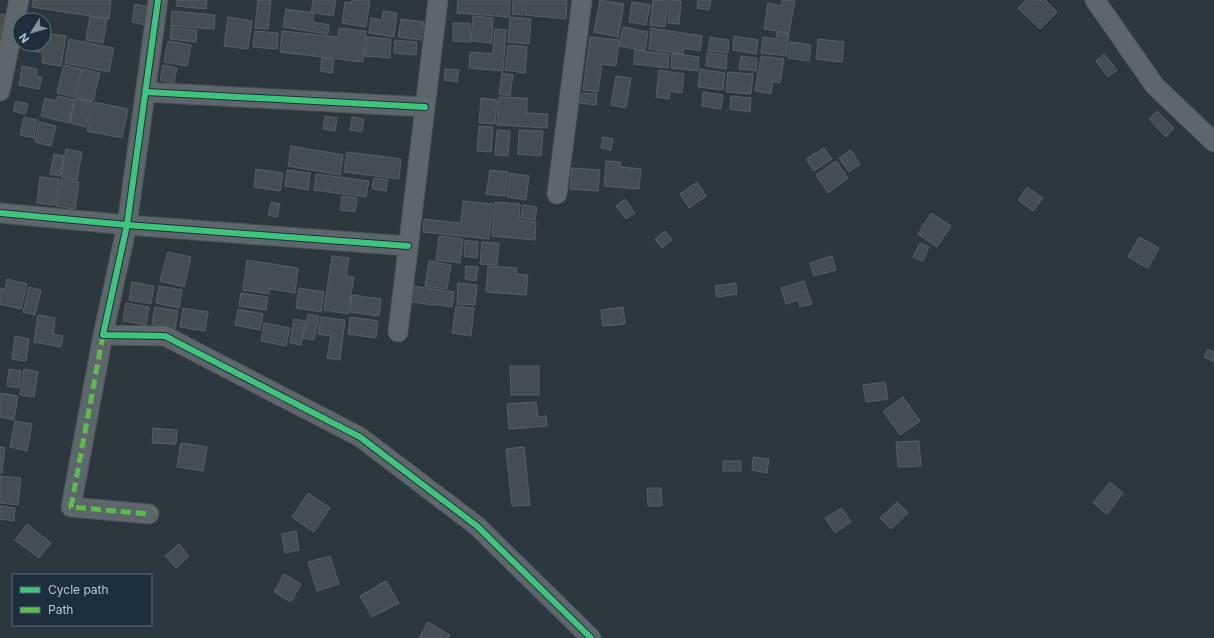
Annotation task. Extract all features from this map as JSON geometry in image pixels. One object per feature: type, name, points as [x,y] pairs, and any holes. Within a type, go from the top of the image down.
[{"type":"street","points":[[1,80],[19,0]]},
{"type":"street","points":[[149,514],[71,507],[103,335],[127,225],[158,0]]},
{"type":"street","points":[[398,332],[438,0]]},
{"type":"street","points":[[557,194],[582,0]]},
{"type":"street","points":[[1095,0],[1155,86],[1214,142]]},
{"type":"street","points":[[146,92],[425,107]]},
{"type":"street","points":[[0,213],[127,225],[408,246]]},
{"type":"street","points":[[103,335],[165,336],[360,437],[477,526],[592,638]]},
{"type":"building","points":[[33,0],[111,0],[109,19],[32,7]]},
{"type":"building","points":[[177,0],[207,0],[206,9],[176,6]]},
{"type":"building","points":[[258,0],[271,0],[268,29],[255,28]]},
{"type":"building","points":[[313,0],[336,0],[333,16],[311,12]]},
{"type":"building","points":[[352,0],[370,0],[366,27],[342,23],[345,2],[351,3]]},
{"type":"building","points":[[458,0],[510,0],[509,17],[457,13]]},
{"type":"building","points":[[513,0],[524,0],[523,15],[512,14]]},
{"type":"building","points":[[526,0],[567,0],[566,19],[525,15]]},
{"type":"building","points":[[600,0],[624,4],[618,37],[594,32]]},
{"type":"building","points":[[653,0],[668,1],[665,27],[650,25]]},
{"type":"building","points":[[670,0],[681,1],[679,24],[668,23]]},
{"type":"building","points":[[698,0],[711,0],[709,10],[697,8]]},
{"type":"building","points":[[782,0],[795,1],[789,33],[764,29],[768,3],[781,6]]},
{"type":"building","points":[[1026,0],[1045,0],[1057,12],[1040,29],[1018,8]]},
{"type":"building","points":[[632,2],[650,5],[646,25],[629,22]]},
{"type":"building","points":[[135,4],[153,8],[149,26],[132,22]]},
{"type":"building","points":[[286,9],[314,13],[313,22],[329,25],[328,34],[283,27]]},
{"type":"building","points":[[172,11],[215,15],[214,29],[171,26]]},
{"type":"building","points":[[383,11],[397,13],[394,37],[369,33],[371,18],[382,20]]},
{"type":"building","points":[[0,14],[5,15],[1,36],[0,36]]},
{"type":"building","points":[[90,16],[107,19],[103,43],[86,40]]},
{"type":"building","points":[[473,16],[493,18],[492,43],[471,41]]},
{"type":"building","points":[[228,17],[252,21],[248,49],[224,46]]},
{"type":"building","points":[[510,17],[531,19],[529,44],[508,42]]},
{"type":"building","points":[[401,19],[424,22],[421,40],[398,37]]},
{"type":"building","points":[[453,23],[470,23],[470,42],[453,41]]},
{"type":"building","points":[[623,27],[648,32],[645,51],[619,46]]},
{"type":"building","points":[[171,28],[197,30],[196,42],[170,39]]},
{"type":"building","points":[[339,28],[366,31],[363,62],[280,52],[282,31],[338,37]]},
{"type":"building","points":[[651,28],[702,36],[700,51],[684,48],[683,54],[649,49]]},
{"type":"building","points":[[495,29],[506,30],[503,71],[469,68],[470,52],[493,54]]},
{"type":"building","points":[[255,31],[278,33],[277,49],[253,47]]},
{"type":"building","points":[[777,32],[789,34],[786,56],[761,53],[763,37],[776,39]]},
{"type":"building","points":[[52,34],[66,36],[61,66],[42,63],[43,53],[38,52],[52,52]]},
{"type":"building","points":[[734,36],[758,40],[756,54],[733,50]]},
{"type":"building","points":[[367,37],[391,39],[390,58],[365,56]]},
{"type":"building","points":[[590,37],[619,40],[616,66],[602,64],[598,92],[583,90]]},
{"type":"building","points":[[710,37],[729,40],[728,53],[708,51]]},
{"type":"building","points":[[69,39],[114,48],[109,72],[65,63]]},
{"type":"building","points":[[818,39],[844,42],[842,62],[816,59]]},
{"type":"building","points":[[395,40],[417,42],[416,55],[394,53]]},
{"type":"building","points":[[168,41],[191,45],[187,66],[164,62]]},
{"type":"building","points":[[790,42],[811,45],[809,61],[788,58]]},
{"type":"building","points":[[508,45],[527,47],[525,73],[505,70]]},
{"type":"building","points":[[635,50],[669,54],[668,68],[634,64]]},
{"type":"building","points":[[672,53],[699,57],[698,71],[671,68]]},
{"type":"building","points":[[707,53],[727,55],[726,69],[706,66]]},
{"type":"building","points":[[1104,54],[1117,70],[1108,77],[1096,61]]},
{"type":"building","points":[[741,56],[757,58],[756,71],[739,69]]},
{"type":"building","points":[[761,56],[784,59],[780,83],[773,81],[771,94],[755,91]]},
{"type":"building","points":[[322,58],[334,60],[332,73],[320,71]]},
{"type":"building","points":[[64,65],[81,69],[74,97],[57,93]]},
{"type":"building","points":[[163,65],[177,68],[174,83],[160,80]]},
{"type":"building","points":[[22,66],[37,69],[36,76],[42,77],[39,89],[19,85]]},
{"type":"building","points":[[82,69],[100,73],[93,101],[76,97]]},
{"type":"building","points":[[445,69],[459,70],[457,82],[444,80]]},
{"type":"building","points":[[700,69],[725,73],[723,90],[698,87]]},
{"type":"building","points":[[659,70],[684,74],[682,93],[670,91],[669,99],[656,97]]},
{"type":"building","points":[[728,72],[753,74],[751,94],[726,92]]},
{"type":"building","points":[[502,73],[513,75],[510,96],[499,94]]},
{"type":"building","points":[[616,76],[631,78],[626,108],[611,105]]},
{"type":"building","points":[[703,92],[723,95],[721,109],[702,106]]},
{"type":"building","points":[[582,93],[597,94],[596,105],[580,103]]},
{"type":"building","points":[[58,96],[74,100],[69,123],[41,116],[45,98],[56,101]]},
{"type":"building","points":[[731,96],[751,98],[750,112],[730,109]]},
{"type":"building","points":[[499,97],[527,98],[527,113],[548,114],[547,128],[497,125]]},
{"type":"building","points":[[75,98],[92,102],[86,127],[70,123]]},
{"type":"building","points":[[481,98],[497,100],[495,124],[479,123]]},
{"type":"building","points":[[16,101],[28,104],[25,114],[13,111]]},
{"type":"building","points":[[94,102],[128,109],[122,138],[87,131]]},
{"type":"building","points":[[1157,111],[1174,128],[1166,137],[1149,119]]},
{"type":"building","points":[[325,116],[337,118],[335,131],[323,129]]},
{"type":"building","points":[[24,117],[37,120],[34,138],[20,135]]},
{"type":"building","points":[[352,117],[364,119],[362,132],[350,130]]},
{"type":"building","points":[[39,122],[56,126],[51,146],[35,142]]},
{"type":"building","points":[[479,126],[493,127],[491,152],[477,151]]},
{"type":"building","points":[[497,130],[510,131],[508,156],[495,155]]},
{"type":"building","points":[[519,130],[543,131],[541,156],[518,154]]},
{"type":"building","points":[[603,137],[613,139],[611,150],[601,148]]},
{"type":"building","points":[[291,146],[343,155],[340,175],[288,166]]},
{"type":"building","points":[[824,148],[832,159],[814,171],[806,159]]},
{"type":"building","points":[[66,149],[82,152],[77,180],[61,177]]},
{"type":"building","points":[[851,150],[860,164],[849,172],[839,158]]},
{"type":"building","points":[[347,152],[401,159],[399,179],[344,172]]},
{"type":"building","points":[[54,154],[64,156],[60,176],[50,174]]},
{"type":"building","points":[[606,161],[621,162],[621,167],[641,169],[639,189],[604,186]]},
{"type":"building","points":[[836,161],[848,178],[828,193],[816,175]]},
{"type":"building","points":[[572,168],[600,170],[598,191],[570,189]]},
{"type":"building","points":[[256,169],[283,173],[280,191],[254,187]]},
{"type":"building","points":[[287,170],[310,173],[308,190],[285,186]]},
{"type":"building","points":[[490,170],[508,172],[505,196],[486,194]]},
{"type":"building","points":[[510,173],[529,176],[526,200],[507,197]]},
{"type":"building","points":[[316,174],[369,181],[366,197],[314,190]]},
{"type":"building","points":[[40,177],[59,179],[55,205],[37,203]]},
{"type":"building","points":[[374,178],[388,180],[386,191],[372,189]]},
{"type":"building","points":[[61,179],[79,182],[75,209],[56,206]]},
{"type":"building","points":[[697,182],[706,196],[689,208],[680,194]]},
{"type":"building","points":[[1027,187],[1043,198],[1033,211],[1018,200]]},
{"type":"building","points":[[342,196],[357,198],[355,212],[340,210]]},
{"type":"building","points":[[625,199],[635,213],[626,219],[616,206]]},
{"type":"building","points":[[463,201],[493,204],[489,239],[423,232],[424,219],[461,223]]},
{"type":"building","points":[[271,202],[280,204],[277,217],[268,215]]},
{"type":"building","points":[[495,202],[520,204],[519,220],[536,222],[535,240],[492,236]]},
{"type":"building","points":[[523,205],[537,207],[535,220],[521,218]]},
{"type":"building","points":[[931,213],[951,226],[937,247],[918,234]]},
{"type":"building","points":[[665,231],[672,240],[662,248],[655,239]]},
{"type":"building","points":[[439,236],[463,239],[460,263],[436,260]]},
{"type":"building","points":[[1139,237],[1159,248],[1148,268],[1128,257]]},
{"type":"building","points":[[465,240],[478,242],[477,258],[464,256]]},
{"type":"building","points":[[482,242],[499,243],[497,265],[480,264]]},
{"type":"building","points":[[920,243],[929,247],[923,261],[913,257]]},
{"type":"building","points":[[168,252],[191,257],[184,287],[160,281]]},
{"type":"building","points":[[332,256],[349,258],[346,276],[354,277],[348,314],[324,310]]},
{"type":"building","points":[[832,256],[836,270],[814,276],[810,263]]},
{"type":"building","points":[[247,260],[298,268],[295,293],[270,289],[269,294],[243,290]]},
{"type":"building","points":[[429,261],[451,265],[447,289],[425,286]]},
{"type":"building","points":[[466,266],[478,267],[476,281],[465,279]]},
{"type":"building","points":[[488,266],[517,268],[516,274],[528,275],[526,295],[486,292]]},
{"type":"building","points":[[7,279],[27,284],[21,309],[0,304],[0,288],[5,289]]},
{"type":"building","points":[[804,281],[812,304],[800,307],[798,300],[786,304],[781,288]]},
{"type":"building","points":[[132,282],[154,286],[151,304],[129,300]]},
{"type":"building","points":[[458,283],[477,285],[475,305],[457,304]]},
{"type":"building","points":[[736,283],[737,294],[717,297],[715,286]]},
{"type":"building","points":[[159,286],[182,290],[179,308],[156,303]]},
{"type":"building","points":[[413,286],[454,292],[452,307],[411,302]]},
{"type":"building","points":[[29,287],[41,290],[35,315],[23,312]]},
{"type":"building","points":[[299,288],[324,292],[321,312],[296,308]]},
{"type":"building","points":[[241,293],[268,297],[266,310],[239,306]]},
{"type":"building","points":[[352,295],[381,299],[379,316],[350,312]]},
{"type":"building","points":[[126,303],[149,307],[146,325],[123,321]]},
{"type":"building","points":[[456,306],[474,308],[471,336],[452,333]]},
{"type":"building","points":[[155,307],[178,311],[175,329],[152,324]]},
{"type":"building","points":[[623,307],[625,324],[603,326],[601,310]]},
{"type":"building","points":[[183,308],[208,312],[205,331],[180,327]]},
{"type":"building","points":[[238,309],[263,314],[260,330],[235,325]]},
{"type":"building","points":[[308,314],[319,316],[314,340],[303,338]]},
{"type":"building","points":[[38,315],[55,318],[53,334],[63,336],[61,347],[34,342]]},
{"type":"building","points":[[321,317],[345,320],[340,360],[327,358],[331,336],[318,334]]},
{"type":"building","points":[[350,317],[378,321],[376,338],[348,334]]},
{"type":"building","points":[[294,319],[305,321],[301,345],[290,343]]},
{"type":"building","points":[[264,323],[290,328],[286,346],[261,341]]},
{"type":"building","points":[[15,336],[29,339],[26,361],[12,359]]},
{"type":"building","points":[[1208,349],[1214,352],[1214,362],[1204,357]]},
{"type":"building","points":[[510,366],[539,366],[539,395],[511,395]]},
{"type":"building","points":[[9,369],[21,371],[19,388],[7,386]]},
{"type":"building","points":[[24,369],[38,372],[34,397],[20,395]]},
{"type":"building","points":[[885,382],[888,399],[866,402],[863,385]]},
{"type":"building","points":[[0,393],[18,396],[14,420],[0,417]]},
{"type":"building","points":[[903,397],[920,421],[900,435],[883,411]]},
{"type":"building","points":[[536,402],[538,417],[546,416],[547,426],[509,429],[507,404]]},
{"type":"building","points":[[15,421],[32,424],[27,451],[10,447]]},
{"type":"building","points":[[153,428],[177,430],[176,444],[152,443]]},
{"type":"building","points":[[919,441],[921,466],[898,467],[896,442]]},
{"type":"building","points":[[181,443],[207,447],[203,471],[177,467]]},
{"type":"building","points":[[0,447],[5,448],[2,473],[0,473]]},
{"type":"building","points":[[524,447],[530,505],[512,506],[506,449]]},
{"type":"building","points":[[753,457],[769,459],[767,473],[752,470]]},
{"type":"building","points":[[723,461],[741,461],[741,471],[723,471]]},
{"type":"building","points":[[0,476],[21,478],[18,505],[0,503]]},
{"type":"building","points":[[1110,482],[1123,493],[1107,514],[1093,503]]},
{"type":"building","points":[[647,488],[661,488],[662,506],[648,506]]},
{"type":"building","points":[[308,493],[330,508],[314,532],[292,517]]},
{"type":"building","points":[[897,502],[908,513],[891,529],[880,518]]},
{"type":"building","points":[[0,506],[15,508],[14,521],[0,519]]},
{"type":"building","points":[[842,508],[851,522],[835,533],[825,518]]},
{"type":"building","points":[[27,524],[51,543],[39,558],[15,540]]},
{"type":"building","points":[[296,531],[299,550],[285,553],[282,534]]},
{"type":"building","points":[[179,544],[189,556],[176,568],[165,556]]},
{"type":"building","points":[[330,556],[339,584],[317,591],[308,562]]},
{"type":"building","points":[[284,574],[301,584],[291,602],[274,592]]},
{"type":"building","points":[[386,581],[399,603],[372,617],[360,596]]},
{"type":"building","points":[[428,622],[450,635],[448,638],[419,638]]},
{"type":"marked path","points":[[103,335],[71,507],[149,514]]},
{"type":"cycle path","points":[[158,0],[127,225],[408,246]]},
{"type":"cycle path","points":[[146,92],[425,107]]},
{"type":"cycle path","points":[[0,213],[127,225],[103,335],[165,336],[360,437],[477,526],[591,638]]}]
